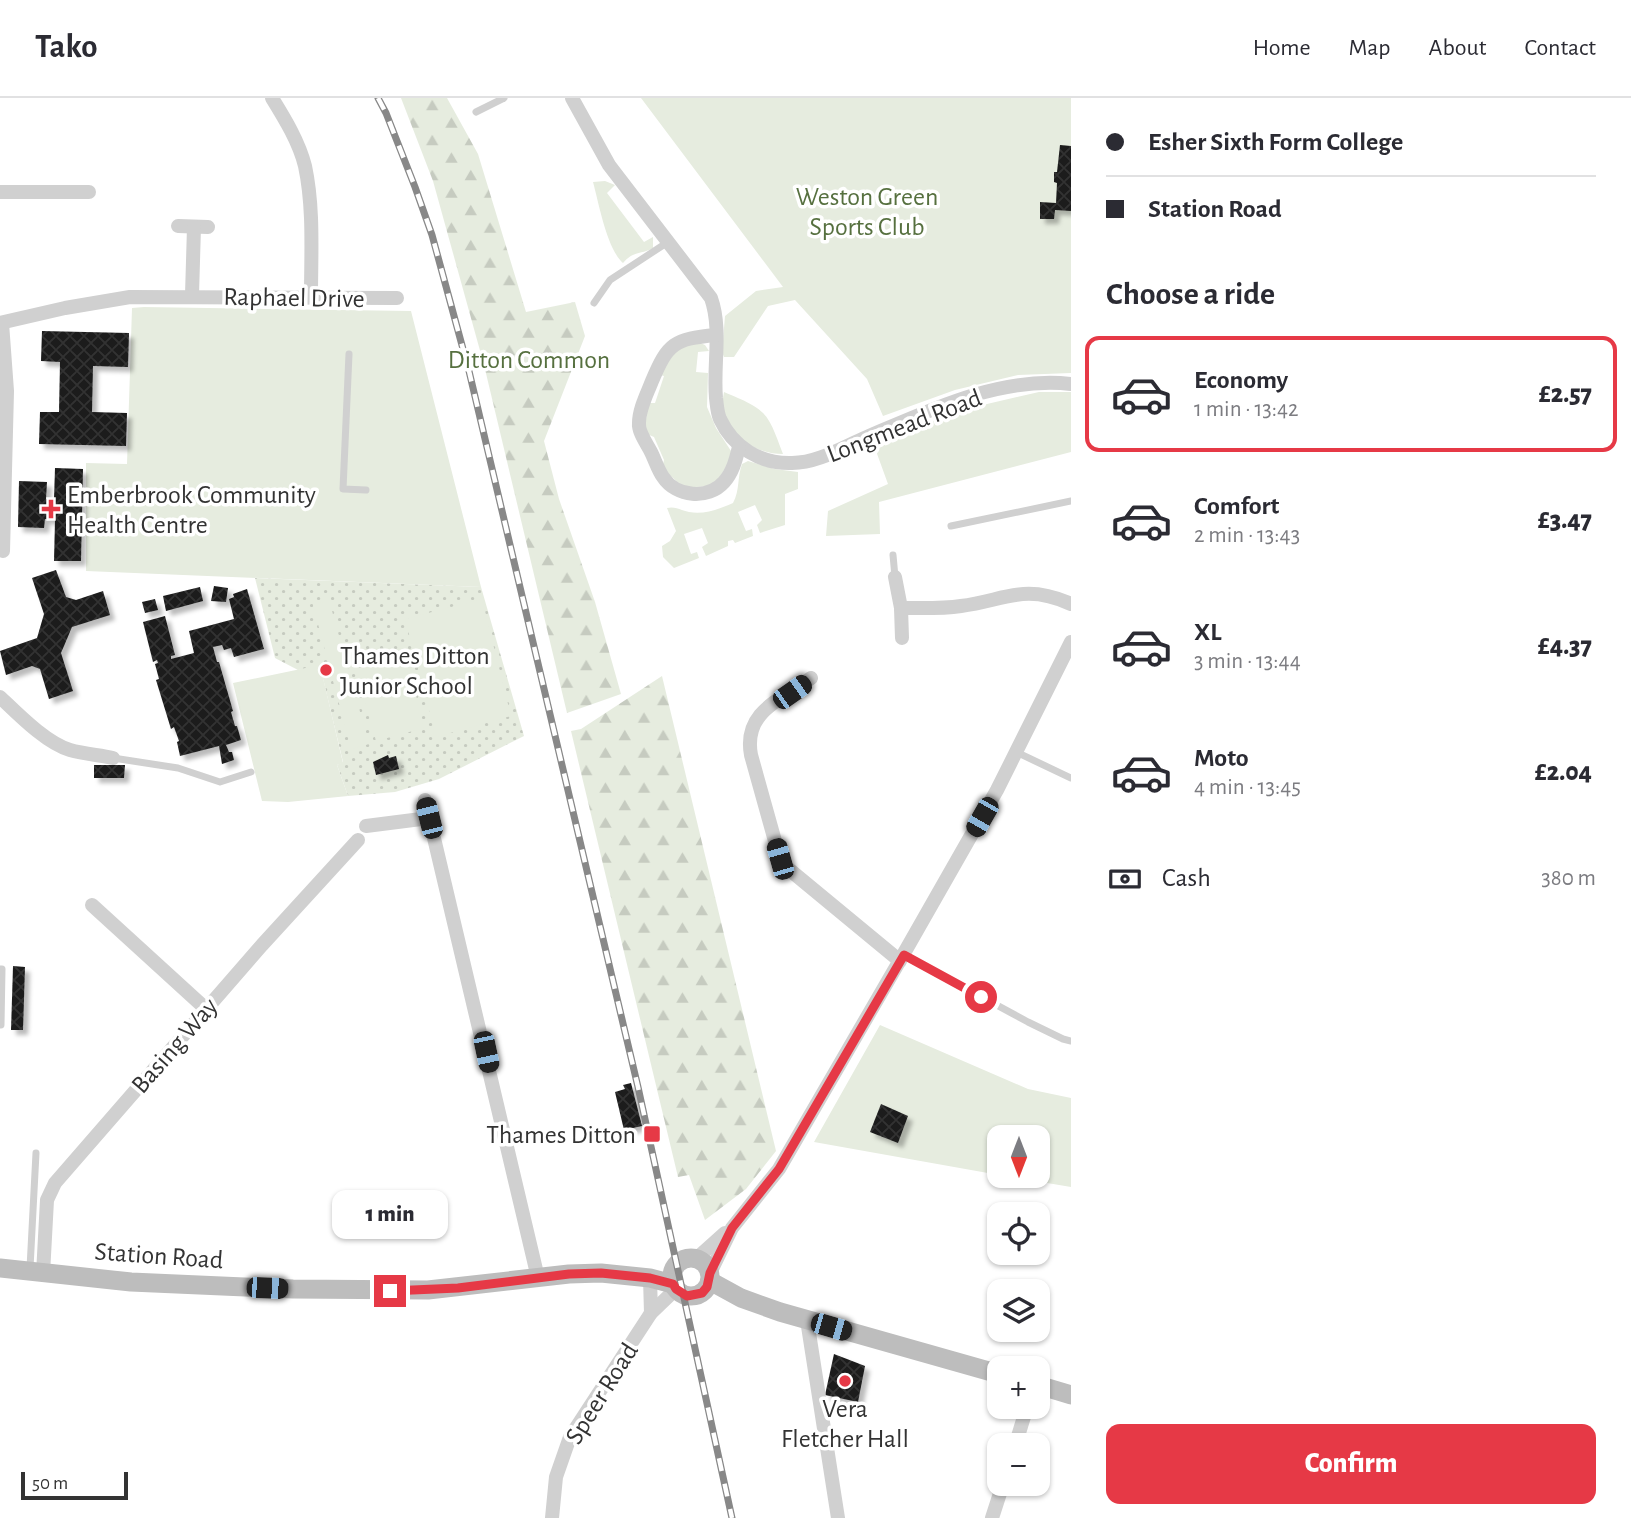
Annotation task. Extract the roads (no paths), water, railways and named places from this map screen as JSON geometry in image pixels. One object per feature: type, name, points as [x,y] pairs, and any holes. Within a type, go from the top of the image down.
[{"type":"main road","points":[[705,1271],[702,1293],[694,1296],[683,1295],[674,1281],[677,1264],[685,1259],[705,1271],[741,1298],[807,1320],[987,1371]]},
{"type":"main road","name":"Station Road","points":[[0,1268],[188,1285],[390,1291],[458,1288],[601,1273],[674,1281]]},
{"type":"main road","points":[[1050,1389],[1071,1395]]},
{"type":"street","points":[[272,98],[290,127],[304,163],[310,209],[311,296]]},
{"type":"street","points":[[572,98],[606,168],[669,242],[711,298],[717,314],[715,369],[718,416],[739,447],[733,470],[725,482],[703,494],[689,494],[674,488],[663,478],[638,425],[647,394],[670,346],[689,339],[716,335]]},
{"type":"street","points":[[0,192],[89,192]]},
{"type":"street","name":"Raphael Drive","points":[[177,226],[201,227],[192,295]]},
{"type":"street","name":"Raphael Drive","points":[[3,551],[7,391],[1,323],[130,297],[192,295],[397,298]]},
{"type":"street","name":"Longmead Road","points":[[739,447],[779,463],[808,461],[957,401],[1033,384],[1071,384]]},
{"type":"street","points":[[895,577],[901,608],[902,638]]},
{"type":"street","points":[[901,608],[959,607],[1016,594],[1039,593],[1071,604]]},
{"type":"street","points":[[705,1271],[732,1228],[779,1169],[902,958],[997,790],[1071,642]]},
{"type":"street","points":[[811,678],[754,719],[750,730],[751,755],[780,859],[883,950],[902,958]]},
{"type":"street","points":[[0,697],[23,719],[59,745],[114,758]]},
{"type":"street","points":[[425,800],[538,1278]]},
{"type":"street","points":[[366,826],[429,818]]},
{"type":"street","name":"Basing Way","points":[[36,1273],[49,1191],[206,1009],[358,840]]},
{"type":"street","points":[[92,905],[206,1009]]},
{"type":"street","name":"Speer Road","points":[[650,1278],[651,1313]]},
{"type":"street","name":"Speer Road","points":[[552,1518],[556,1477],[570,1437],[674,1281]]},
{"type":"street","points":[[807,1320],[838,1518]]},
{"type":"street","points":[[992,1518],[999,1496]]},
{"type":"lane","points":[[476,112],[504,98]]},
{"type":"lane","points":[[594,303],[610,280],[669,242]]},
{"type":"lane","points":[[349,354],[343,489],[366,490]]},
{"type":"lane","points":[[951,526],[1071,501]]},
{"type":"lane","points":[[893,555],[895,577]]},
{"type":"lane","points":[[1016,752],[1071,778]]},
{"type":"lane","points":[[114,758],[178,768],[220,782],[251,772]]},
{"type":"lane","points":[[902,958],[1071,1041]]},
{"type":"lane","points":[[0,969],[1,1025]]},
{"type":"lane","points":[[36,1153],[36,1273]]},
{"type":"railway","points":[[378,98],[432,235],[469,371],[638,1087],[732,1518]]},
{"type":"place","name":"Emberbrook Community Health Centre","points":[[51,509]]},
{"type":"place","name":"Thames Ditton Junior School","points":[[326,670]]},
{"type":"place","name":"Thames Ditton","points":[[652,1134]]},
{"type":"place","name":"Vera Fletcher Hall","points":[[845,1381]]},
{"type":"park label","name":"Weston Green Sports Club","points":[[867,211]]},
{"type":"park label","name":"Ditton Common","points":[[529,359]]}]
